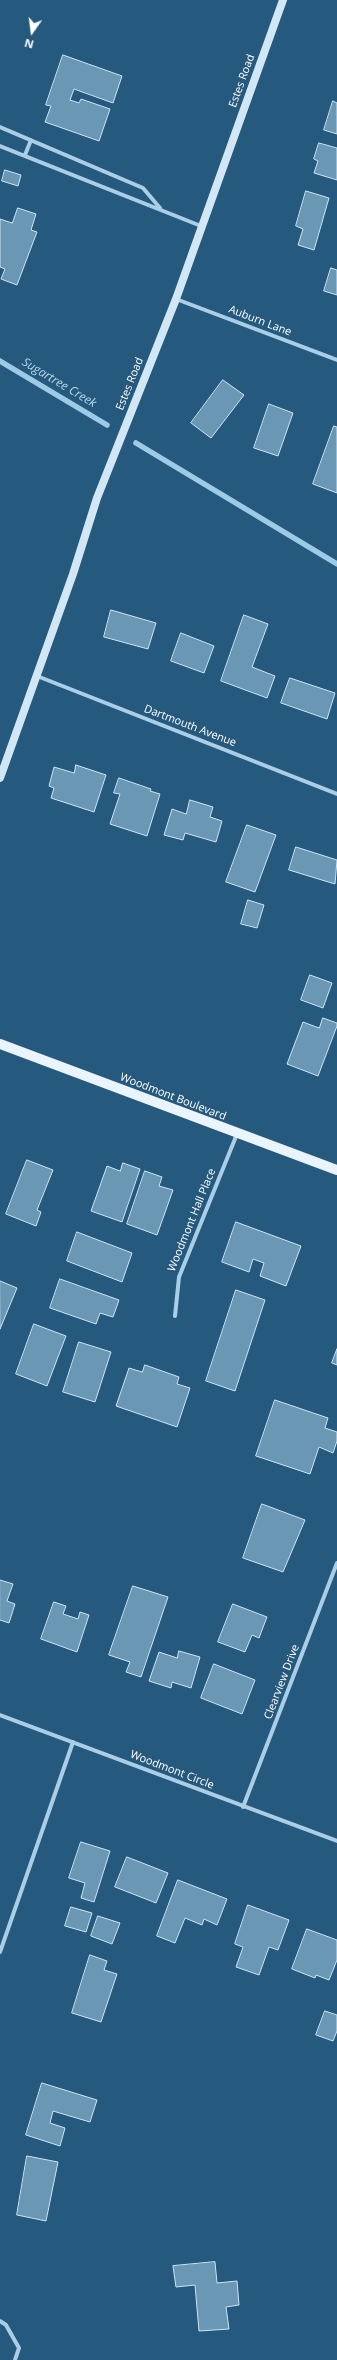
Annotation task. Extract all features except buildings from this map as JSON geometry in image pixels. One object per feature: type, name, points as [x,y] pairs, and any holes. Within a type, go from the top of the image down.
[{"type":"main road","name":"Estes Road","points":[[0,778],[37,676],[98,498],[124,427],[176,299],[283,0]]},
{"type":"main road","name":"Woodmont Boulevard","points":[[0,1044],[237,1134],[337,1170]]},
{"type":"street","points":[[0,127],[143,188],[160,208]]},
{"type":"street","points":[[25,155],[31,140]]},
{"type":"street","points":[[0,146],[160,208],[201,226]]},
{"type":"street","name":"Auburn Lane","points":[[176,299],[337,360]]},
{"type":"street","name":"Dartmouth Avenue","points":[[37,676],[337,794]]},
{"type":"street","name":"Woodmont Hall Place","points":[[175,1316],[179,1277],[237,1134]]},
{"type":"street","name":"Clearview Drive","points":[[243,1806],[337,1564]]},
{"type":"street","name":"Woodmont Circle","points":[[0,1715],[337,1842]]},
{"type":"street","points":[[0,1952],[73,1742]]},
{"type":"street","points":[[0,2321],[6,2325],[19,2348],[15,2360]]},
{"type":"waterway","name":"Sugartree Creek","points":[[0,361],[107,425]]},
{"type":"waterway","points":[[136,443],[337,564]]}]
